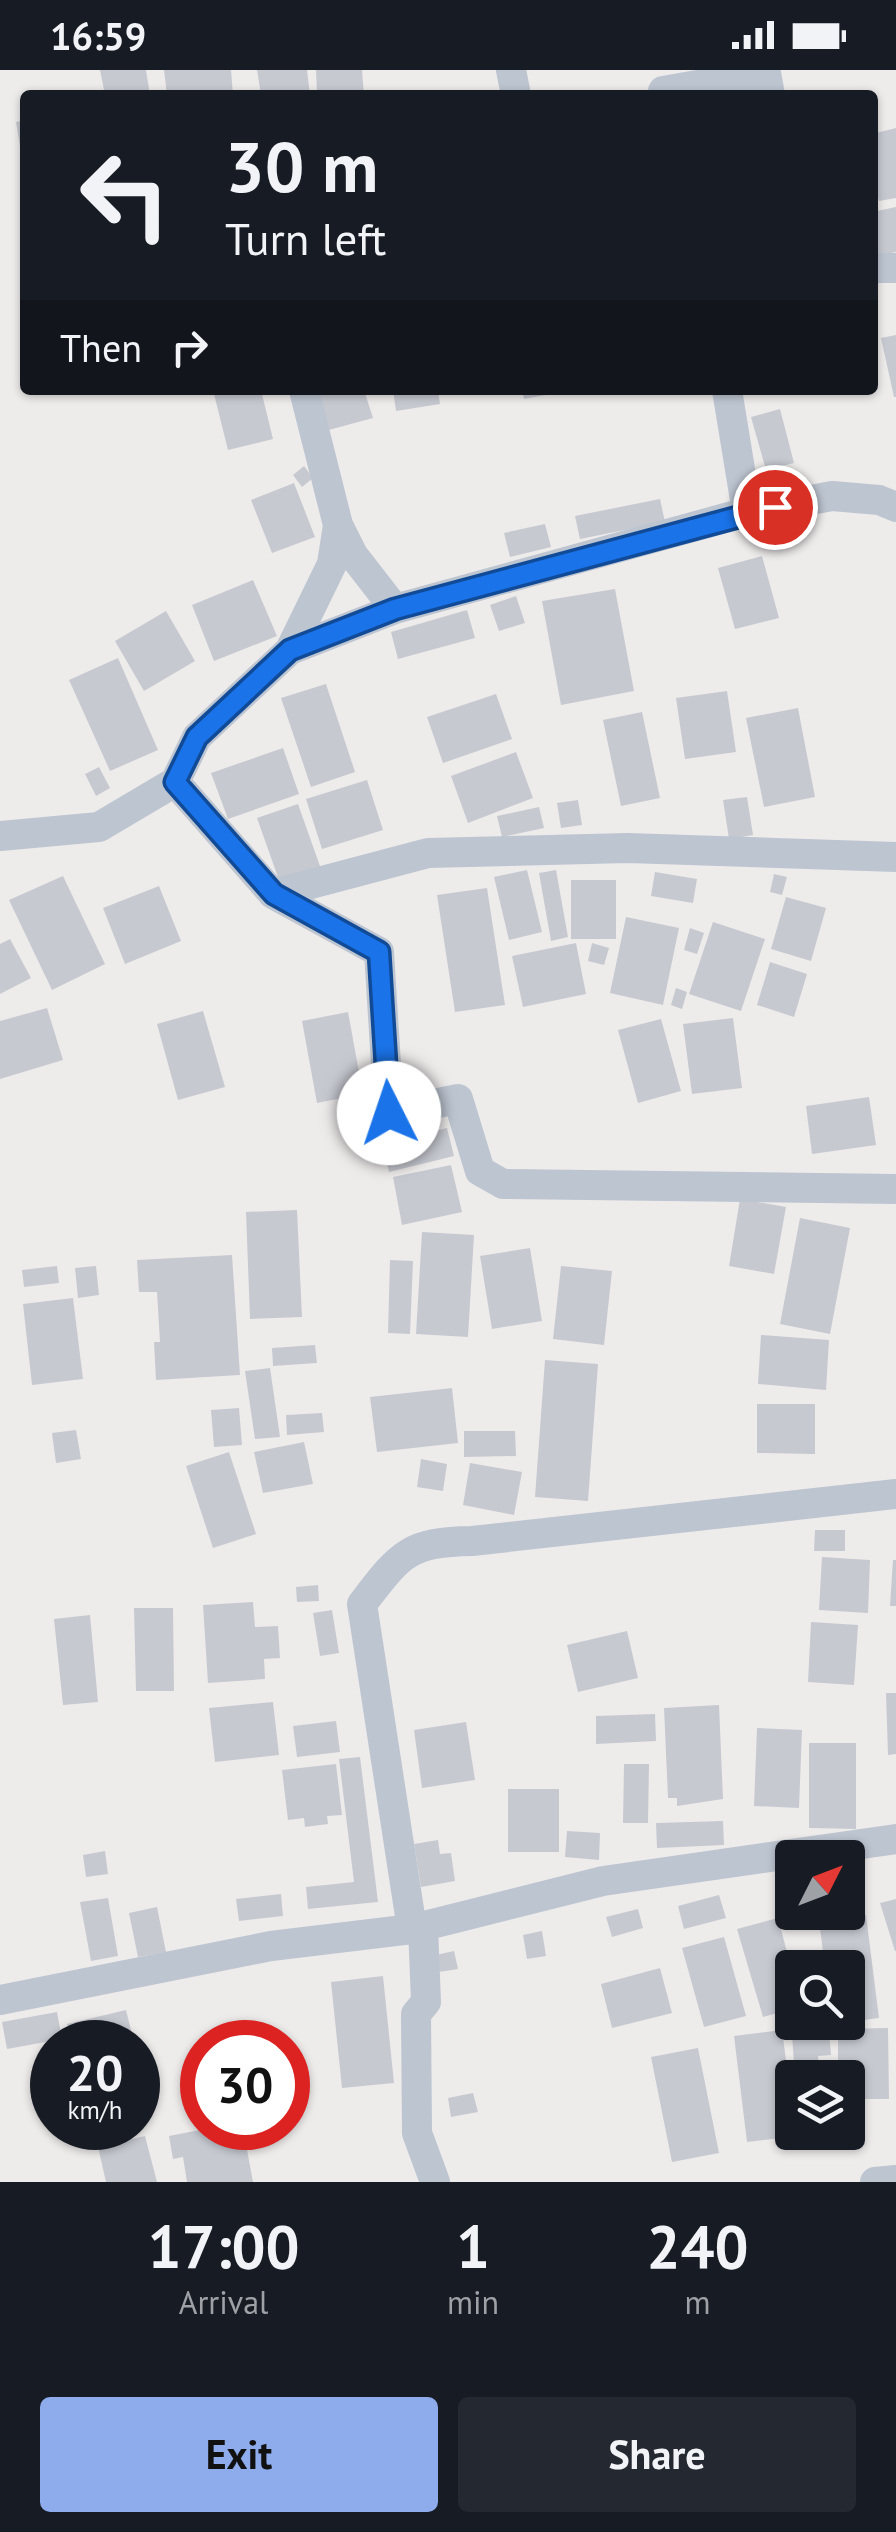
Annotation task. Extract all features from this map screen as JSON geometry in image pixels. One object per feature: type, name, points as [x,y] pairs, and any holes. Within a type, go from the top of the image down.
[{"type":"street","points":[[690,90],[770,80]]},
{"type":"street","points":[[305,395],[338,525],[354,555],[395,609]]},
{"type":"street","points":[[728,395],[747,512]]},
{"type":"street","points":[[290,650],[395,609],[747,512],[832,496],[878,500],[896,507]]},
{"type":"street","points":[[0,836],[98,827],[175,782],[197,737],[290,650],[332,564],[338,525]]},
{"type":"street","points":[[175,782],[274,894],[379,952],[389,1113],[458,1099],[480,1171],[503,1184],[896,1189]]},
{"type":"street","points":[[274,894],[428,852],[628,848],[896,857]]},
{"type":"street","points":[[435,2182],[417,2133],[416,2014],[426,2002],[418,1928],[362,1604],[396,1561],[429,1542],[472,1541],[896,1494]]},
{"type":"street","points":[[0,2000],[271,1946],[418,1928],[603,1881],[896,1839]]},
{"type":"street","points":[[875,2182],[896,2180]]},
{"type":"building","points":[[100,70],[146,70],[149,90],[104,90]]},
{"type":"building","points":[[164,70],[231,70],[233,90],[166,90]]},
{"type":"building","points":[[257,70],[307,70],[309,90],[260,90]]},
{"type":"building","points":[[316,70],[362,70],[364,90],[317,90]]},
{"type":"building","points":[[896,128],[896,198],[879,201],[878,197],[878,132]]},
{"type":"building","points":[[896,207],[896,252],[878,255],[878,211]]},
{"type":"building","points":[[896,335],[896,397],[894,397],[881,338]]},
{"type":"building","points":[[214,395],[262,395],[273,439],[228,450]]},
{"type":"building","points":[[314,395],[366,395],[373,418],[325,431]]},
{"type":"building","points":[[394,395],[439,395],[440,404],[396,411]]},
{"type":"building","points":[[780,409],[794,463],[766,470],[751,417]]},
{"type":"building","points":[[304,466],[313,478],[302,487],[293,475]]},
{"type":"building","points":[[787,470],[793,492],[765,499],[760,476]]},
{"type":"building","points":[[294,483],[315,537],[272,553],[251,500]]},
{"type":"building","points":[[660,499],[665,522],[580,539],[575,516]]},
{"type":"building","points":[[545,524],[551,547],[510,557],[504,533]]},
{"type":"building","points":[[762,556],[779,618],[735,629],[718,568]]},
{"type":"building","points":[[253,580],[277,636],[214,661],[192,605]]},
{"type":"building","points":[[615,589],[634,691],[561,705],[542,601]]},
{"type":"building","points":[[516,596],[525,623],[499,631],[490,605]]},
{"type":"building","points":[[467,610],[475,638],[398,659],[391,632]]},
{"type":"building","points":[[166,611],[195,661],[144,691],[115,641]]},
{"type":"building","points":[[118,658],[158,750],[110,771],[69,680]]},
{"type":"building","points":[[326,684],[355,772],[311,787],[281,698]]},
{"type":"building","points":[[727,691],[736,752],[685,759],[676,698]]},
{"type":"building","points":[[496,694],[512,739],[443,763],[427,717]]},
{"type":"building","points":[[798,708],[815,797],[764,807],[746,718]]},
{"type":"building","points":[[642,712],[660,798],[621,806],[603,720]]},
{"type":"building","points":[[283,748],[299,794],[228,819],[211,773]]},
{"type":"building","points":[[516,752],[533,798],[468,823],[451,776]]},
{"type":"building","points":[[99,767],[110,788],[96,796],[85,774]]},
{"type":"building","points":[[367,780],[383,830],[322,849],[306,799]]},
{"type":"building","points":[[747,797],[753,835],[729,839],[723,800]]},
{"type":"building","points":[[578,800],[582,825],[561,828],[557,803]]},
{"type":"building","points":[[298,804],[321,869],[280,883],[257,818]]},
{"type":"building","points":[[539,807],[544,828],[502,837],[497,816]]},
{"type":"building","points":[[527,870],[542,932],[509,940],[494,877]]},
{"type":"building","points":[[556,870],[568,937],[551,941],[539,873]]},
{"type":"building","points":[[655,872],[697,879],[693,903],[651,896]]},
{"type":"building","points":[[774,874],[787,877],[782,895],[770,892]]},
{"type":"building","points":[[63,876],[105,964],[52,990],[9,900]]},
{"type":"building","points":[[571,880],[616,880],[616,939],[571,939]]},
{"type":"building","points":[[159,886],[181,941],[125,964],[103,908]]},
{"type":"building","points":[[487,888],[505,1005],[455,1012],[437,895]]},
{"type":"building","points":[[786,897],[826,908],[811,961],[771,949]]},
{"type":"building","points":[[626,917],[679,928],[663,1005],[610,993]]},
{"type":"building","points":[[713,922],[765,939],[741,1011],[689,994]]},
{"type":"building","points":[[690,928],[704,933],[697,954],[684,950]]},
{"type":"building","points":[[10,939],[31,978],[0,994],[0,944]]},
{"type":"building","points":[[576,943],[586,994],[523,1007],[512,956]]},
{"type":"building","points":[[592,943],[609,948],[604,965],[588,961]]},
{"type":"building","points":[[770,962],[807,974],[794,1017],[757,1005]]},
{"type":"building","points":[[676,988],[687,992],[682,1009],[671,1005]]},
{"type":"building","points":[[47,1008],[63,1060],[0,1079],[0,1021]]},
{"type":"building","points":[[203,1011],[225,1087],[178,1100],[157,1024]]},
{"type":"building","points":[[348,1012],[363,1094],[317,1103],[302,1021]]},
{"type":"building","points":[[733,1018],[742,1088],[692,1094],[683,1024]]},
{"type":"building","points":[[661,1019],[681,1091],[638,1103],[618,1030]]},
{"type":"building","points":[[869,1097],[876,1145],[812,1154],[806,1106]]},
{"type":"building","points":[[447,1128],[454,1156],[389,1172],[382,1144]]},
{"type":"building","points":[[451,1165],[462,1212],[402,1225],[393,1177]]},
{"type":"building","points":[[740,1199],[786,1207],[774,1274],[729,1266]]},
{"type":"building","points":[[297,1210],[302,1317],[250,1319],[246,1212]]},
{"type":"building","points":[[800,1218],[850,1228],[830,1334],[780,1324]]},
{"type":"building","points":[[422,1232],[474,1235],[468,1337],[416,1334]]},
{"type":"building","points":[[530,1248],[542,1321],[492,1329],[480,1256]]},
{"type":"building","points":[[232,1255],[240,1375],[156,1380],[154,1342],[160,1342],[157,1292],[139,1292],[137,1260]]},
{"type":"building","points":[[390,1260],[413,1261],[410,1334],[388,1333]]},
{"type":"building","points":[[57,1266],[59,1283],[24,1287],[22,1270]]},
{"type":"building","points":[[96,1266],[99,1295],[78,1298],[75,1268]]},
{"type":"building","points":[[561,1266],[612,1271],[604,1345],[553,1339]]},
{"type":"building","points":[[73,1298],[83,1379],[32,1385],[23,1304]]},
{"type":"building","points":[[761,1335],[829,1340],[826,1390],[758,1384]]},
{"type":"building","points":[[315,1345],[317,1363],[273,1366],[272,1348]]},
{"type":"building","points":[[545,1360],[598,1364],[588,1501],[535,1497]]},
{"type":"building","points":[[270,1368],[280,1437],[255,1439],[245,1371]]},
{"type":"building","points":[[452,1388],[458,1443],[377,1452],[370,1397]]},
{"type":"building","points":[[757,1404],[815,1404],[815,1454],[757,1453]]},
{"type":"building","points":[[239,1408],[242,1445],[214,1447],[211,1410]]},
{"type":"building","points":[[322,1413],[324,1432],[287,1435],[286,1415]]},
{"type":"building","points":[[76,1430],[81,1459],[56,1463],[52,1433]]},
{"type":"building","points":[[464,1431],[515,1431],[516,1456],[464,1457]]},
{"type":"building","points":[[304,1442],[313,1484],[263,1493],[254,1452]]},
{"type":"building","points":[[229,1452],[256,1534],[213,1548],[186,1466]]},
{"type":"building","points":[[421,1459],[447,1464],[443,1491],[417,1487]]},
{"type":"building","points":[[470,1463],[522,1472],[514,1515],[463,1505]]},
{"type":"building","points":[[815,1530],[845,1530],[845,1551],[814,1551]]},
{"type":"building","points":[[822,1557],[870,1560],[868,1613],[819,1610]]},
{"type":"building","points":[[893,1560],[896,1606],[890,1606]]},
{"type":"building","points":[[318,1585],[319,1601],[297,1602],[296,1587]]},
{"type":"building","points":[[253,1602],[255,1627],[278,1626],[280,1658],[264,1659],[265,1679],[208,1683],[203,1605]]},
{"type":"building","points":[[134,1608],[173,1608],[174,1691],[136,1691]]},
{"type":"building","points":[[332,1610],[339,1653],[320,1656],[313,1613]]},
{"type":"building","points":[[90,1615],[98,1702],[63,1705],[54,1619]]},
{"type":"building","points":[[811,1622],[858,1625],[854,1685],[808,1682]]},
{"type":"building","points":[[627,1631],[638,1678],[578,1692],[567,1645]]},
{"type":"building","points":[[886,1693],[896,1693],[896,1754],[888,1755]]},
{"type":"building","points":[[273,1702],[279,1755],[215,1762],[209,1708]]},
{"type":"building","points":[[719,1705],[723,1799],[677,1806],[677,1798],[668,1798],[664,1708]]},
{"type":"building","points":[[655,1714],[656,1741],[596,1744],[596,1716]]},
{"type":"building","points":[[336,1721],[340,1752],[297,1757],[293,1726]]},
{"type":"building","points":[[466,1722],[475,1780],[422,1788],[414,1730]]},
{"type":"building","points":[[757,1728],[802,1730],[799,1808],[754,1806]]},
{"type":"building","points":[[809,1743],[856,1743],[856,1829],[809,1828]]},
{"type":"building","points":[[360,1757],[378,1902],[308,1909],[306,1887],[354,1882],[339,1759]]},
{"type":"building","points":[[336,1764],[342,1815],[327,1816],[328,1824],[305,1827],[304,1818],[288,1820],[282,1770]]},
{"type":"building","points":[[624,1764],[649,1764],[648,1823],[623,1823]]},
{"type":"building","points":[[508,1789],[559,1789],[559,1852],[508,1852]]},
{"type":"building","points":[[723,1821],[724,1845],[657,1848],[656,1823]]},
{"type":"building","points":[[567,1831],[600,1833],[599,1860],[565,1857]]},
{"type":"building","points":[[438,1840],[440,1854],[451,1853],[455,1881],[421,1887],[414,1844]]},
{"type":"building","points":[[105,1851],[108,1874],[86,1877],[83,1855]]},
{"type":"building","points":[[281,1894],[283,1916],[239,1921],[236,1899]]},
{"type":"building","points":[[719,1895],[726,1918],[684,1929],[678,1906]]},
{"type":"building","points":[[108,1898],[118,1956],[91,1961],[80,1902]]},
{"type":"building","points":[[896,1899],[896,1951],[895,1951],[880,1903]]},
{"type":"building","points":[[157,1907],[166,1952],[138,1957],[129,1913]]},
{"type":"building","points":[[638,1909],[643,1928],[612,1937],[606,1917]]},
{"type":"building","points":[[865,1915],[879,2018],[865,2020],[865,1950],[823,1950],[820,1930],[865,1930]]},
{"type":"building","points":[[775,1919],[775,1930],[781,1930],[786,1950],[775,1950],[775,2014],[763,2017],[737,1929]]},
{"type":"building","points":[[542,1931],[546,1956],[527,1959],[523,1935]]},
{"type":"building","points":[[724,1937],[746,2016],[704,2027],[682,1948]]},
{"type":"building","points":[[454,1951],[458,1969],[439,1972],[436,1955]]},
{"type":"building","points":[[660,1968],[672,2013],[612,2028],[601,1984]]},
{"type":"building","points":[[383,1976],[394,2083],[342,2088],[331,1982]]},
{"type":"building","points":[[126,2010],[128,2020],[84,2020]]},
{"type":"building","points":[[57,2012],[58,2020],[30,2020],[30,2045],[7,2049],[2,2022]]},
{"type":"building","points":[[865,2028],[888,2028],[889,2099],[865,2099],[865,2060],[838,2060],[838,2040],[865,2040]]},
{"type":"building","points":[[775,2031],[775,2040],[783,2040],[786,2060],[775,2060],[775,2139],[747,2142],[734,2036]]},
{"type":"building","points":[[792,2040],[830,2040],[831,2055],[818,2056],[818,2060],[794,2060]]},
{"type":"building","points":[[698,2048],[719,2153],[672,2162],[651,2057]]},
{"type":"building","points":[[473,2093],[478,2112],[451,2117],[448,2098]]},
{"type":"building","points":[[180,2134],[180,2150],[247,2150],[253,2182],[187,2182],[183,2157],[173,2159],[169,2136]]},
{"type":"building","points":[[99,2150],[149,2150],[157,2182],[106,2182]]},
{"type":"route","points":[[389,1113],[379,952],[274,894],[175,782],[197,737],[290,650],[395,609],[775,507]]}]
